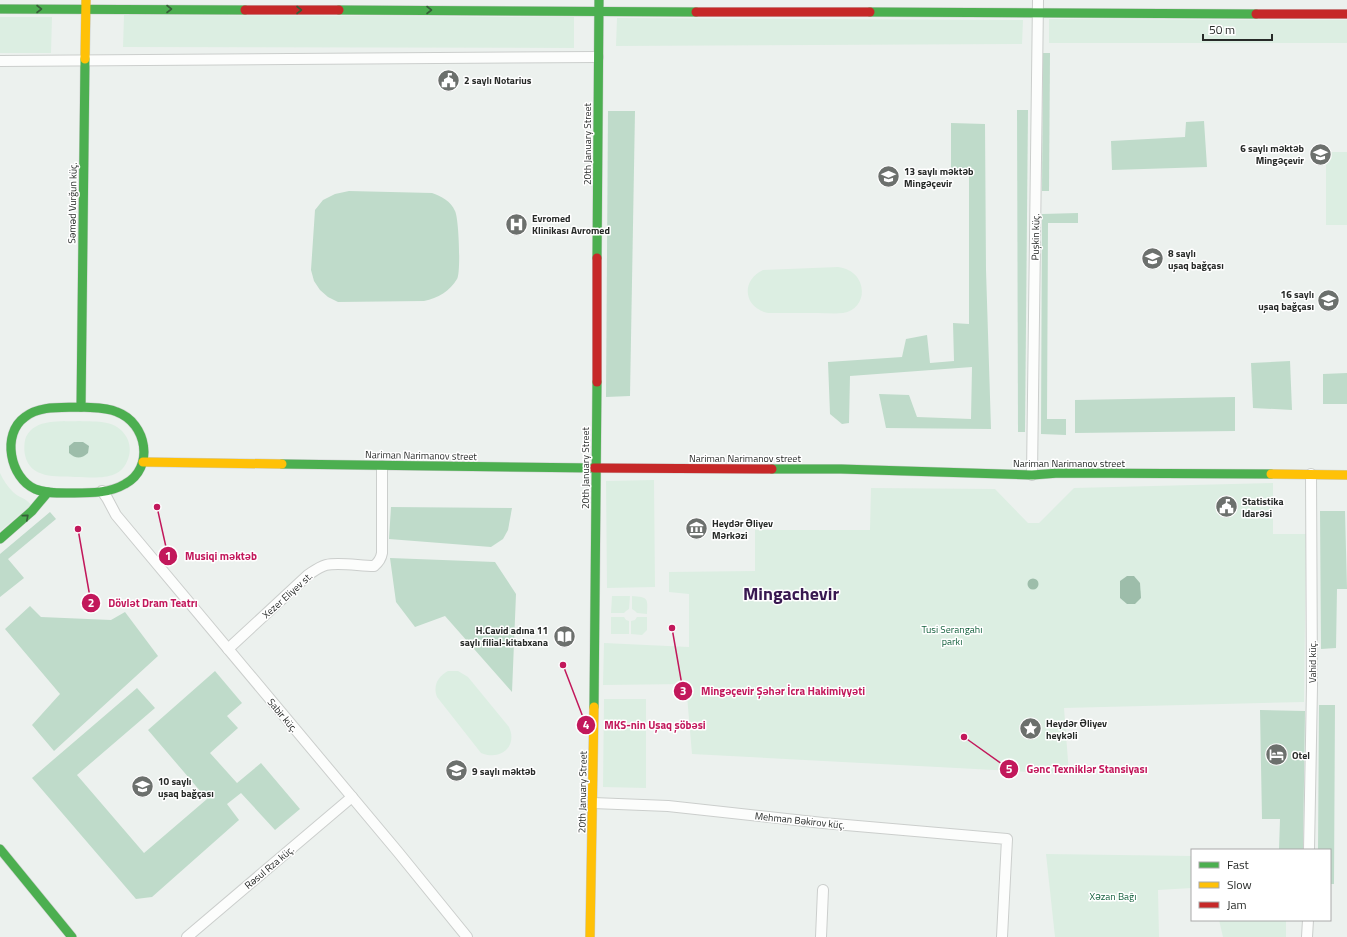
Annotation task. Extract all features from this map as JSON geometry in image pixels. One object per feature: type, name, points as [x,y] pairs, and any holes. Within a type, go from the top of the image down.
[{"type":"main road","name":"20th January Street","points":[[590,937],[594,804],[599,0]]},
{"type":"main road","points":[[0,9],[86,5],[599,11],[1347,14]]},
{"type":"main road","name":"Səməd Vurğun küç.","points":[[81,407],[86,5]]},
{"type":"main road","points":[[81,407],[113,410],[129,418],[136,424],[144,441],[143,462],[141,469],[132,480],[119,487],[102,491],[48,492],[39,491],[19,480],[8,463],[3,440],[12,428],[23,417],[32,413],[50,408],[81,407]]},
{"type":"main road","name":"Nariman Narimanov street","points":[[143,462],[382,466],[841,470],[1032,474],[1347,474]]},
{"type":"main road","points":[[0,539],[38,506],[48,492]]},
{"type":"main road","points":[[0,849],[72,937]]},
{"type":"street","name":"Puşkin küç.","points":[[1032,474],[1038,0]]},
{"type":"street","points":[[0,61],[598,57]]},
{"type":"street","name":"Xezer Eliyev st.","points":[[228,649],[303,580],[318,569],[326,565],[333,564],[374,566],[378,562],[382,557],[382,466]]},
{"type":"street","name":"Vahid küç.","points":[[1309,849],[1312,686],[1311,474]]},
{"type":"street","name":"Sabir küç.","points":[[102,491],[116,514],[468,937]]},
{"type":"street","name":"Rəsul Rza küç.","points":[[187,937],[352,797]]},
{"type":"street","name":"Mehman Bəkirov küç.","points":[[594,804],[668,806],[823,823],[1007,839],[1002,937]]},
{"type":"street","points":[[821,937],[823,890]]},
{"type":"street","points":[[1308,921],[1308,937]]},
{"type":"green space","points":[[124,15],[574,17],[574,48],[123,47]]},
{"type":"green space","points":[[0,17],[52,17],[51,53],[0,53]]},
{"type":"green space","points":[[617,18],[1023,20],[1022,44],[616,46]]},
{"type":"green space","points":[[1049,19],[1347,20],[1347,43],[1049,43]]},
{"type":"green space","points":[[1326,152],[1347,152],[1347,225],[1326,225]]},
{"type":"green space","points":[[838,267],[848,270],[856,275],[860,282],[862,290],[861,298],[858,305],[852,310],[843,313],[768,313],[754,306],[750,300],[748,287],[756,275],[763,270]]},
{"type":"green space","points":[[79,421],[106,423],[118,427],[123,432],[128,440],[130,454],[119,472],[106,477],[52,476],[45,475],[32,468],[28,463],[24,451],[25,439],[30,431],[49,422]]},
{"type":"green space","points":[[0,473],[13,492],[31,505],[0,531]]},
{"type":"green space","points":[[654,480],[655,587],[607,588],[606,481]]},
{"type":"green space","name":"Tusi Serangahı parkı","points":[[1273,483],[1273,534],[1306,534],[1304,702],[1064,708],[1069,774],[692,754],[686,684],[603,685],[604,643],[689,647],[689,594],[669,592],[669,572],[755,571],[755,530],[870,530],[871,488],[995,489],[1028,523],[1039,523],[1074,488]]},
{"type":"green space","points":[[612,596],[630,596],[629,609],[624,613],[611,613]]},
{"type":"green space","points":[[632,596],[646,599],[647,614],[637,613],[632,609]]},
{"type":"green space","points":[[611,617],[624,617],[629,621],[629,634],[611,634]]},
{"type":"green space","points":[[637,617],[647,617],[647,630],[642,635],[631,634],[631,621],[635,620]]},
{"type":"green space","points":[[448,671],[458,671],[468,677],[509,727],[511,741],[506,750],[501,754],[488,755],[481,753],[437,697],[435,689],[437,682],[444,673]]},
{"type":"green space","points":[[604,699],[646,699],[646,788],[603,787]]},
{"type":"green space","name":"Xəzan Bağı","points":[[1046,854],[1191,856],[1191,888],[1158,890],[1159,937],[1055,937]]},
{"type":"green space","points":[[1219,921],[1286,921],[1286,937],[1223,937]]},
{"type":"shaded area","points":[[1043,53],[1050,53],[1049,191],[1042,191]]},
{"type":"shaded area","points":[[1017,110],[1028,110],[1025,432],[1018,432]]},
{"type":"shaded area","points":[[608,111],[635,111],[630,396],[606,397]]},
{"type":"shaded area","points":[[1204,121],[1207,167],[1112,170],[1111,141],[1185,137],[1186,122]]},
{"type":"shaded area","points":[[951,123],[985,124],[986,270],[991,429],[886,428],[879,394],[909,395],[917,417],[971,419],[972,367],[850,376],[849,423],[842,424],[830,414],[828,362],[902,357],[906,339],[927,335],[930,363],[954,361],[953,323],[969,324],[969,168],[951,169]]},
{"type":"shaded area","points":[[349,191],[432,193],[442,197],[448,202],[455,211],[458,224],[459,246],[458,275],[451,287],[439,296],[424,301],[338,302],[328,297],[320,290],[314,281],[311,270],[315,210],[323,200],[335,194]]},
{"type":"shaded area","points":[[1078,213],[1078,223],[1048,223],[1047,419],[1066,419],[1066,435],[1041,434],[1042,214]]},
{"type":"shaded area","points":[[1290,361],[1292,410],[1253,408],[1251,363]]},
{"type":"shaded area","points":[[1347,373],[1347,404],[1323,404],[1323,374]]},
{"type":"shaded area","points":[[1235,397],[1235,431],[1075,433],[1075,400]]},
{"type":"shaded area","points":[[74,442],[83,442],[89,446],[88,453],[78,458],[69,453],[69,446]]},
{"type":"shaded area","points":[[391,507],[512,508],[508,530],[503,539],[491,547],[389,539]]},
{"type":"shaded area","points":[[1320,511],[1345,511],[1347,589],[1337,589],[1336,648],[1321,649]]},
{"type":"shaded area","points":[[50,512],[56,519],[8,559],[24,578],[0,597],[0,554]]},
{"type":"shaded area","points":[[390,558],[495,562],[516,594],[512,692],[445,616],[415,627],[396,602]]},
{"type":"shaded area","points":[[1127,576],[1134,576],[1140,583],[1141,598],[1135,604],[1127,604],[1120,598],[1120,581]]},
{"type":"shaded area","points":[[1033,578],[1037,580],[1039,584],[1037,588],[1033,590],[1029,588],[1027,584],[1029,580]]},
{"type":"shaded area","points":[[30,606],[41,617],[111,620],[125,612],[158,656],[54,751],[32,725],[60,694],[5,629]]},
{"type":"shaded area","points":[[215,671],[242,703],[227,716],[238,728],[210,753],[237,783],[261,763],[300,809],[275,830],[241,793],[227,804],[239,820],[152,897],[136,899],[32,778],[137,688],[155,708],[77,775],[144,853],[207,799],[148,730]]},
{"type":"shaded area","points":[[1319,705],[1335,705],[1334,884],[1331,884],[1331,849],[1318,849]]},
{"type":"shaded area","points":[[1260,710],[1305,711],[1303,849],[1279,849],[1280,819],[1262,819]]},
{"type":"traffic: fast","points":[[597,258],[599,0]]},
{"type":"traffic: fast","points":[[0,9],[245,10]]},
{"type":"traffic: fast","points":[[339,10],[696,12]]},
{"type":"traffic: fast","points":[[870,12],[1256,14]]},
{"type":"traffic: fast","points":[[81,407],[85,59]]},
{"type":"traffic: fast","points":[[594,707],[597,382]]},
{"type":"traffic: fast","points":[[81,407],[113,410],[127,418],[135,426],[141,435],[144,446],[144,457],[141,468],[134,477],[125,484],[107,491],[60,493],[44,492],[35,489],[26,483],[20,476],[12,455],[11,444],[13,434],[18,425],[31,413],[52,408],[81,407]]},
{"type":"traffic: fast","points":[[282,464],[594,468]]},
{"type":"traffic: fast","points":[[772,469],[841,469],[1032,475],[1059,473],[1271,474]]},
{"type":"traffic: fast","points":[[0,539],[32,511],[48,492]]},
{"type":"traffic: fast","points":[[0,849],[72,937]]},
{"type":"traffic: slow","points":[[85,59],[86,0]]},
{"type":"traffic: slow","points":[[143,462],[282,464]]},
{"type":"traffic: slow","points":[[1271,474],[1347,475]]},
{"type":"traffic: slow","points":[[590,937],[594,707]]},
{"type":"traffic: jam","points":[[245,10],[339,10]]},
{"type":"traffic: jam","points":[[696,12],[870,12]]},
{"type":"traffic: jam","points":[[1256,14],[1347,14]]},
{"type":"traffic: jam","points":[[597,258],[597,382]]},
{"type":"traffic: jam","points":[[594,468],[772,469]]},
{"type":"place","name":"2 saylı Notarius","points":[[448,80]]},
{"type":"place","name":"6 saylı məktəb Mingəçevir","points":[[1320,154]]},
{"type":"place","name":"13 saylı məktəb Mingəçevir","points":[[888,177]]},
{"type":"place","name":"Evromed Klinikası Avromed","points":[[517,224]]},
{"type":"place","name":"8 saylı uşaq bağçası","points":[[1152,259]]},
{"type":"place","name":"16 saylı uşaq bağçası","points":[[1329,300]]},
{"type":"place","name":"Musiqi məktəb","points":[[157,507]]},
{"type":"place","name":"Statistika Idarəsi","points":[[1226,507]]},
{"type":"place","name":"Dövlət Dram Teatrı","points":[[78,529]]},
{"type":"place","name":"Heydər Əliyev Mərkəzi","points":[[696,529]]},
{"type":"place","name":"Mingəçevir Şəhər İcra Hakimiyyəti","points":[[672,628]]},
{"type":"place","name":"H.Cavid adına 11 saylı filial-kitabxana","points":[[564,636]]},
{"type":"place","name":"MKS-nin Uşaq şöbəsi","points":[[563,665]]},
{"type":"place","name":"Heydər Əliyev heykəli","points":[[1031,729]]},
{"type":"place","name":"Gənc Texniklər Stansiyası","points":[[964,737]]},
{"type":"place","name":"Otel","points":[[1277,755]]},
{"type":"place","name":"9 saylı məktəb","points":[[457,771]]},
{"type":"place","name":"10 saylı uşaq bağçası","points":[[142,787]]},
{"type":"district","name":"Mingachevir","points":[[791,594]]}]
